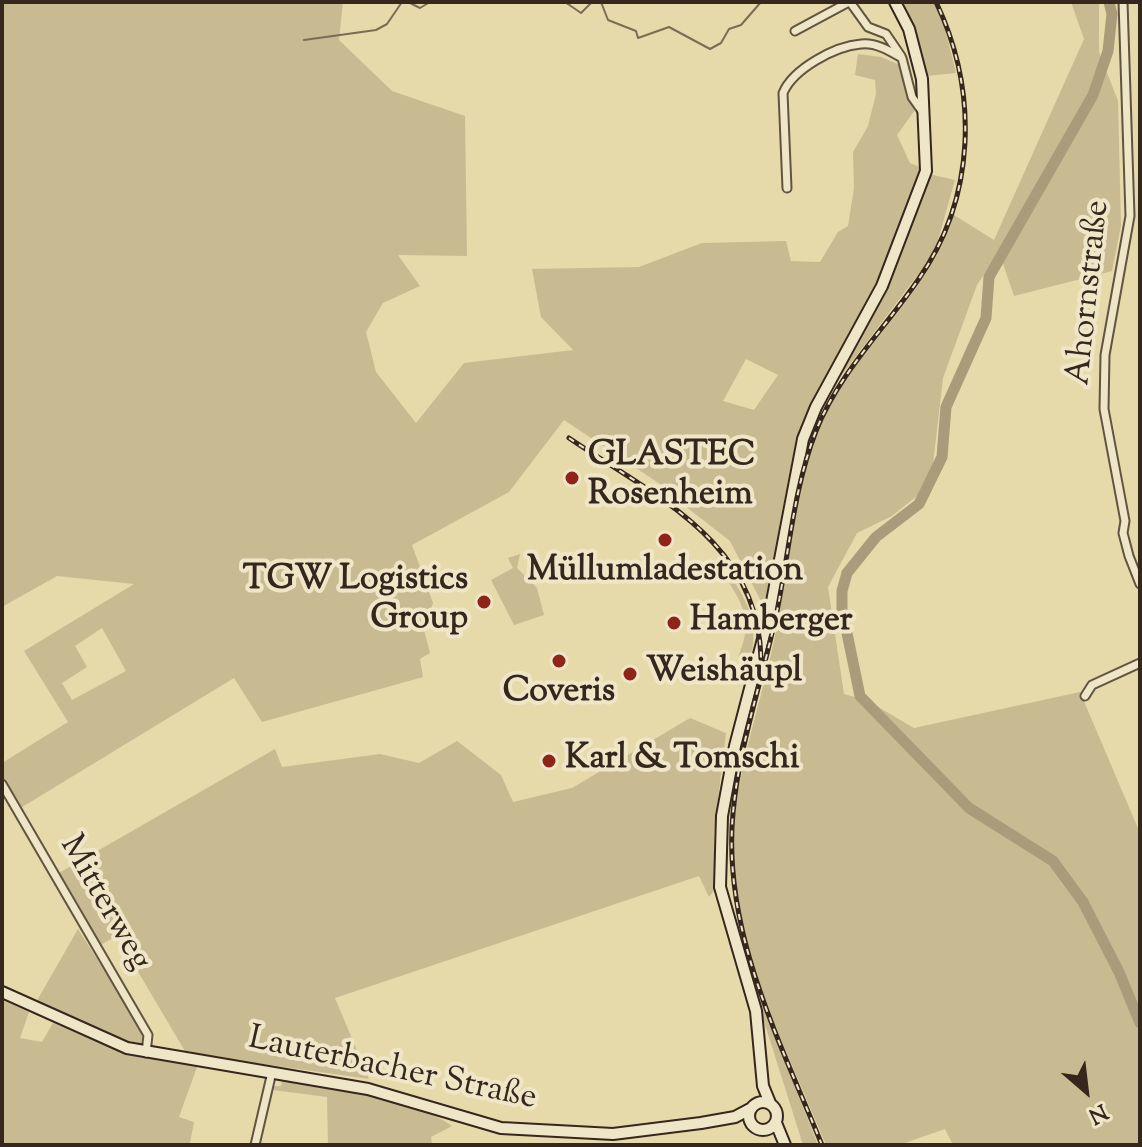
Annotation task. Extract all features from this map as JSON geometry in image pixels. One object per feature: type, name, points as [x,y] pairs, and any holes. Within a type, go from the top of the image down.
[{"type":"main road","points":[[771,1127],[777,1112],[763,1086],[756,1011],[720,887],[726,787],[770,612],[803,439],[816,407],[871,311],[912,214],[926,171],[926,115],[915,51],[895,2]]},
{"type":"main road","name":"Lauterbacher Straße","points":[[2,992],[91,1034],[146,1053],[368,1089],[479,1123],[527,1131],[613,1134],[735,1117],[754,1106]]},
{"type":"main road","points":[[750,1124],[763,1086]]},
{"type":"main road","points":[[754,1106],[770,1103]]},
{"type":"main road","points":[[735,1117],[759,1130],[771,1127]]},
{"type":"main road","points":[[771,1127],[784,1142]]},
{"type":"street","points":[[795,31],[850,2],[868,27],[886,34],[902,58],[912,97],[926,115]]},
{"type":"street","name":"Ahornstraße","points":[[1123,2],[1130,216],[1105,355],[1104,409],[1125,521],[1123,533],[1140,584]]},
{"type":"street","points":[[787,188],[783,93],[791,81],[802,70],[837,51],[862,43],[880,46],[902,58]]},
{"type":"street","points":[[1085,696],[1092,685],[1140,663]]},
{"type":"street","name":"Mitterweg","points":[[2,784],[148,1035],[146,1053]]},
{"type":"street","points":[[255,1145],[272,1072]]},
{"type":"shaded area","points":[[2,2],[343,2],[339,40],[392,91],[465,116],[467,256],[398,255],[420,286],[383,303],[366,332],[376,372],[416,423],[464,363],[573,350],[541,317],[532,269],[639,267],[702,243],[786,241],[791,261],[820,262],[838,232],[848,226],[854,188],[853,152],[868,126],[876,94],[875,80],[855,75],[858,54],[881,57],[900,65],[917,107],[897,135],[910,163],[922,168],[876,285],[809,407],[796,439],[764,607],[730,541],[685,506],[678,496],[564,420],[509,492],[412,545],[433,603],[424,630],[430,653],[420,659],[423,677],[262,722],[234,678],[19,809],[2,777],[2,763],[68,722],[24,651],[134,584],[57,576],[2,607]],"holes":[[[746,359],[778,375],[754,410],[723,401]],[[102,628],[126,671],[72,700],[62,683],[87,667],[75,646]]]},
{"type":"shaded area","points":[[900,2],[934,2],[945,28],[956,73],[926,76],[915,34]]},
{"type":"shaded area","points":[[1071,2],[1099,2],[1099,52],[1118,101],[1121,225],[1112,271],[1014,296],[999,252],[977,285],[943,378],[933,464],[917,496],[892,516],[857,533],[828,587],[844,694],[868,701],[914,728],[1080,692],[1140,833],[1140,1145],[953,1145],[945,1129],[899,1145],[826,1145],[760,984],[738,900],[734,858],[738,790],[773,644],[801,484],[829,408],[860,360],[930,267],[954,215],[994,240],[1084,39]]},
{"type":"shaded area","points":[[929,174],[955,180],[936,247],[838,380],[880,300]]},
{"type":"shaded area","points":[[520,554],[517,568],[537,588],[544,615],[514,625],[491,580],[513,568],[508,558]]},
{"type":"shaded area","points":[[721,562],[743,597],[752,620],[750,660],[738,657],[745,619],[738,598],[717,564]]},
{"type":"shaded area","points":[[690,718],[726,733],[714,833],[716,888],[709,897],[699,876],[335,998],[369,1079],[186,1053],[117,936],[100,945],[59,873],[275,749],[282,767],[380,754],[419,763],[457,741],[501,775],[513,802],[572,788]]},
{"type":"shaded area","points":[[78,929],[146,1036],[143,1047],[35,1004]]},
{"type":"shaded area","points":[[745,961],[818,1145],[803,1145]]},
{"type":"shaded area","points":[[2,1000],[29,1012],[20,1038],[42,1042],[53,1023],[120,1052],[197,1067],[179,1117],[194,1122],[190,1143],[195,1145],[2,1145]]},
{"type":"shaded area","points":[[282,1079],[395,1102],[437,1117],[452,1126],[431,1137],[432,1145],[328,1145],[327,1097],[273,1090],[273,1086],[281,1086]]},
{"type":"waterway","points":[[304,40],[376,30],[387,24],[402,2]]},
{"type":"waterway","points":[[408,2],[420,8],[430,2]]},
{"type":"waterway","points":[[565,2],[581,13],[592,2]]},
{"type":"waterway","points":[[601,2],[608,20],[636,31],[638,38],[669,27],[710,49],[721,43],[729,29],[741,25],[761,2]]},
{"type":"waterway","points":[[1109,2],[1112,14],[1108,51],[1093,95],[989,277],[986,318],[946,407],[942,457],[919,504],[876,537],[847,573],[842,591],[842,609],[860,696],[969,808],[1053,861],[1083,902],[1119,972],[1140,1023]]},
{"type":"railway","points":[[822,1145],[772,1024],[745,942],[732,857],[733,813],[746,738],[776,616],[808,453],[837,390],[918,280],[937,248],[961,180],[965,144],[959,72],[950,36],[936,2]]},
{"type":"railway","points":[[569,438],[667,502],[722,553],[742,583],[756,618],[761,659]]},
{"type":"place","name":"GLASTEC Rosenheim","points":[[572,478]]},
{"type":"place","name":"Müllumladestation","points":[[665,540]]},
{"type":"place","name":"TGW Logistics Group","points":[[484,602]]},
{"type":"place","name":"Hamberger","points":[[674,623]]},
{"type":"place","name":"Coveris","points":[[559,661]]},
{"type":"place","name":"Weishäupl","points":[[630,674]]},
{"type":"place","name":"Karl & Tomschi","points":[[549,761]]}]
